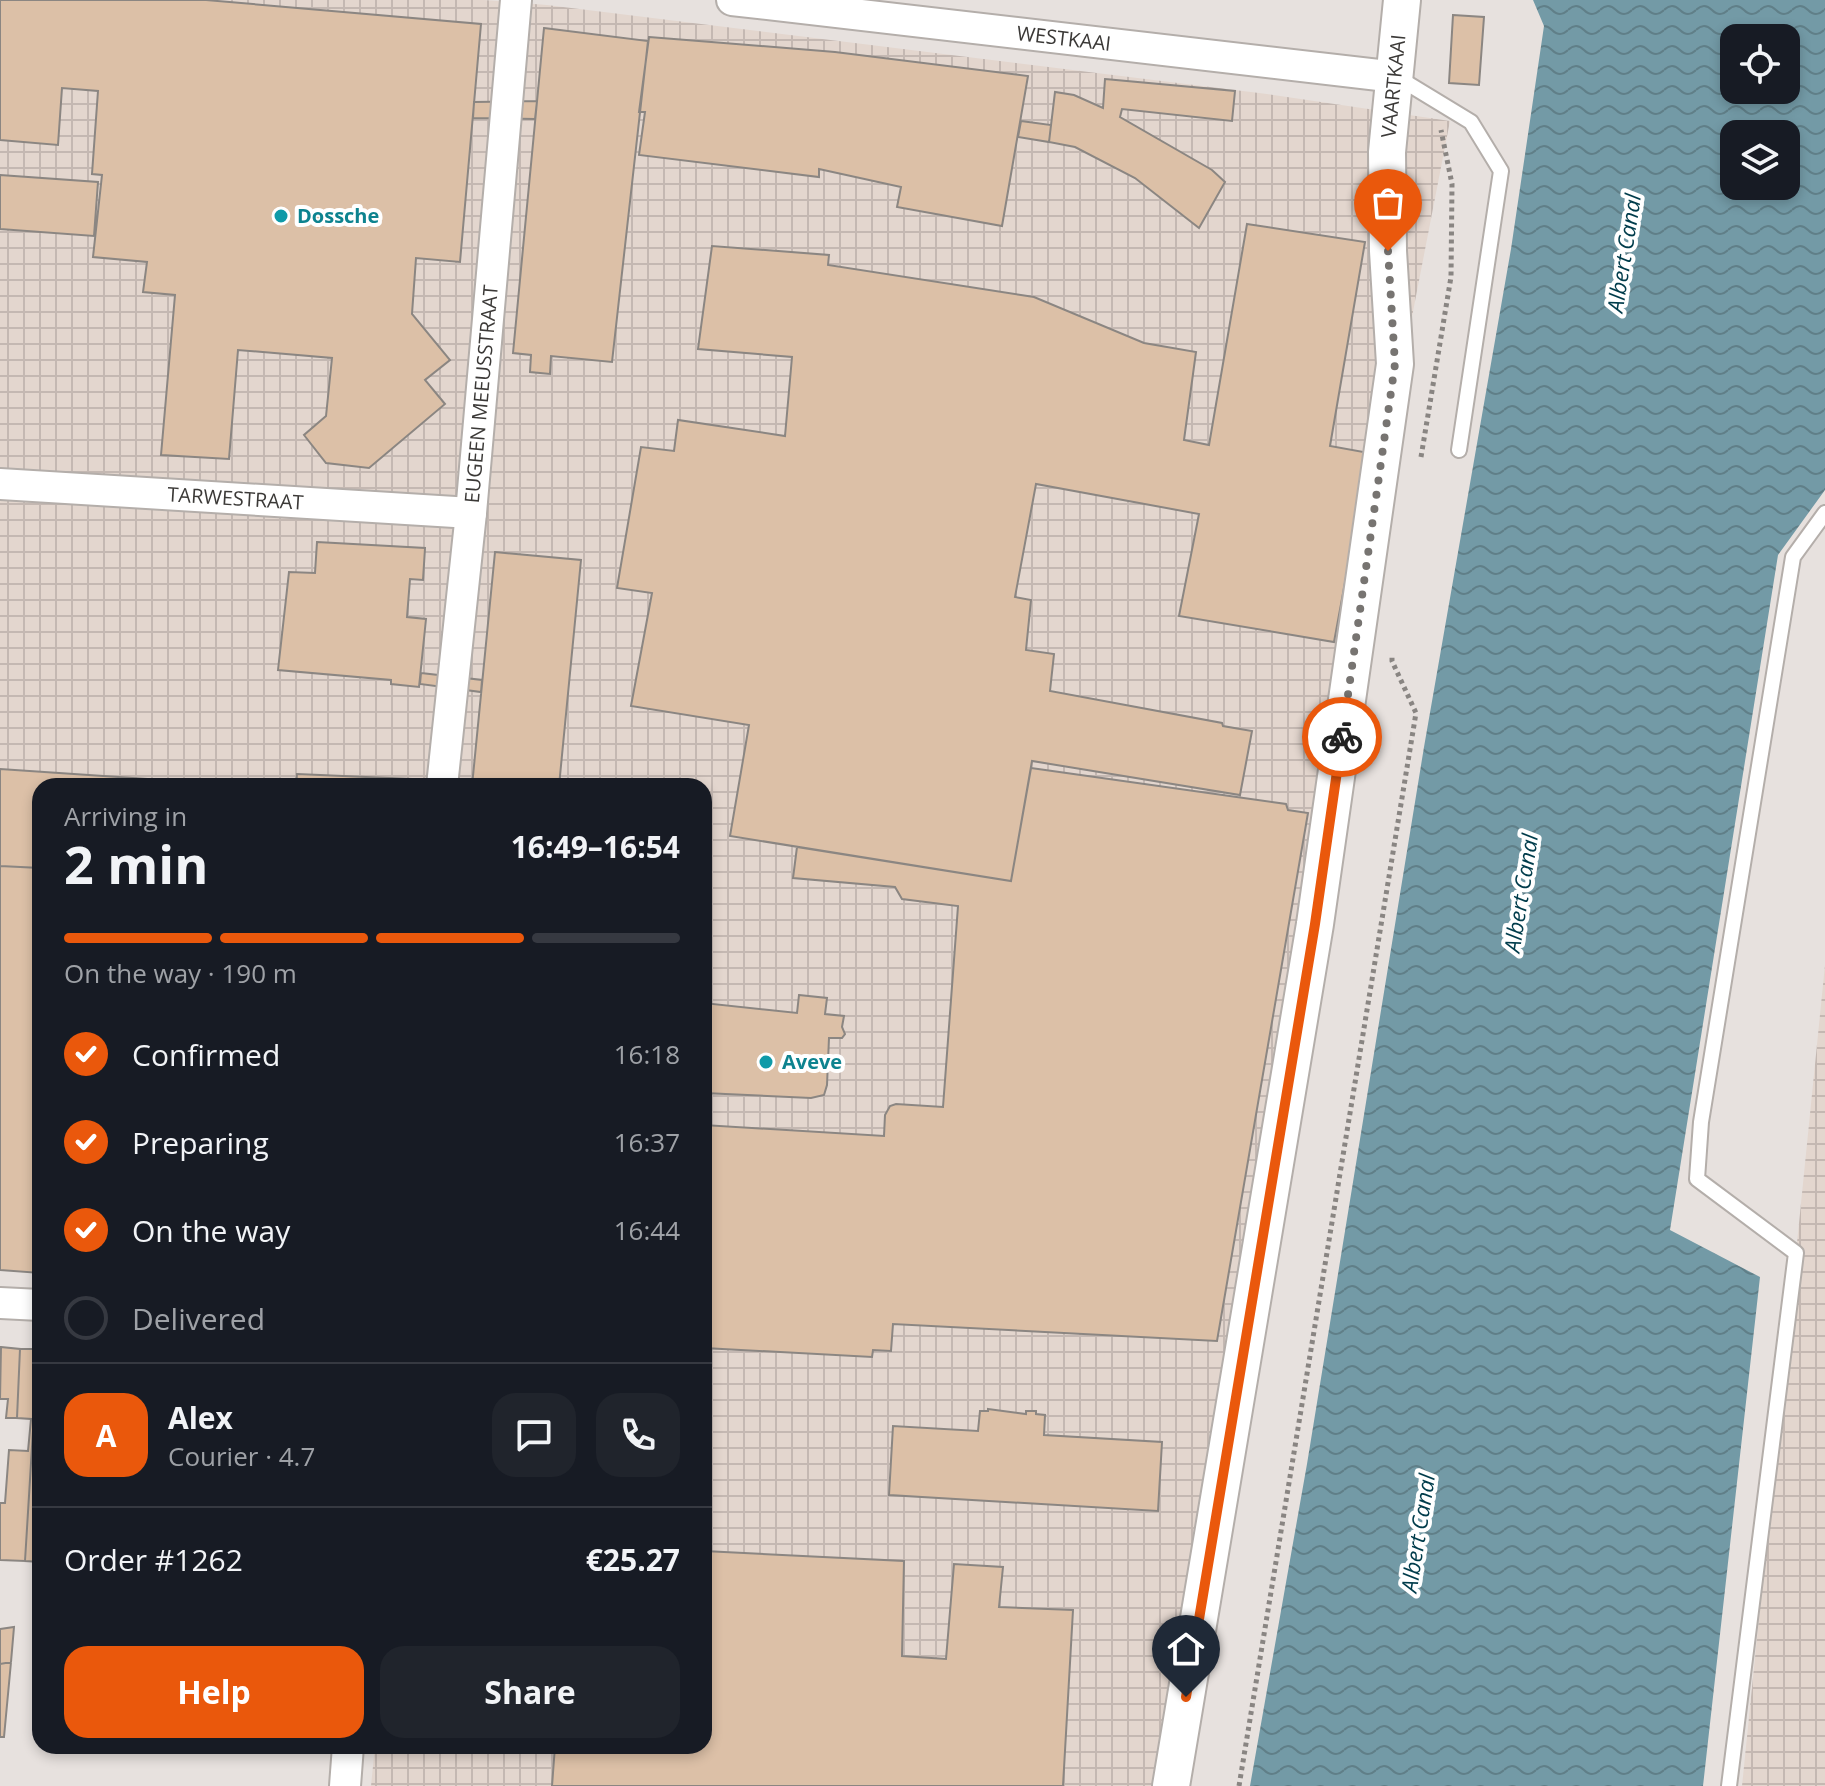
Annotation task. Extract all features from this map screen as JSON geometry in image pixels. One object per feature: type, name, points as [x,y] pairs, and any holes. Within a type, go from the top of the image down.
[{"type":"street","name":"EUGEEN MEEUSSTRAAT","points":[[443,778],[471,513],[516,0]]},
{"type":"street","name":"WESTKAAI","points":[[732,0],[1396,77]]},
{"type":"street","name":"VAARTKAAI","points":[[1171,1786],[1315,924],[1395,364],[1388,251],[1387,152],[1402,0]]},
{"type":"street","name":"TARWESTRAAT","points":[[0,484],[471,513]]},
{"type":"street","points":[[0,1303],[32,1305]]},
{"type":"street","points":[[345,1786],[347,1754]]},
{"type":"lane","points":[[1396,77],[1471,122],[1501,171],[1459,450]]},
{"type":"lane","points":[[1729,1786],[1796,1253],[1697,1179],[1701,1122],[1793,557],[1825,513]]},
{"type":"path","points":[[1421,458],[1451,277],[1452,184],[1435,101]]},
{"type":"path","points":[[1239,1786],[1416,713],[1392,661],[1394,645]]},
{"type":"shaded area","points":[[0,0],[484,0],[547,5],[1267,94],[1450,121],[1403,363],[1158,1786],[371,1786],[374,1754],[712,1754],[712,778],[32,778],[32,1272],[0,1270]]},
{"type":"shaded area","points":[[1825,965],[1825,1786],[1742,1786],[1796,1253]]},
{"type":"water","name":"Albert Canal","points":[[1533,0],[1825,0],[1825,490],[1778,555],[1670,1230],[1760,1277],[1703,1786],[1250,1786],[1307,1464],[1424,747],[1511,249],[1544,26]]},
{"type":"building","name":"Dossche","points":[[0,0],[206,0],[481,24],[460,262],[416,258],[412,314],[450,360],[425,380],[445,404],[369,468],[326,463],[304,435],[326,416],[332,358],[238,350],[229,459],[161,455],[175,295],[143,292],[147,262],[93,257],[102,175],[92,174],[98,91],[62,88],[58,145],[0,140]]},
{"type":"building","points":[[1453,15],[1484,17],[1479,85],[1449,83]]},
{"type":"building","points":[[544,28],[648,41],[612,362],[551,356],[550,374],[530,372],[531,355],[513,353]]},
{"type":"building","points":[[649,37],[835,52],[1028,76],[1002,226],[897,207],[901,187],[819,169],[819,177],[639,155],[645,112],[639,112]]},
{"type":"building","points":[[1105,79],[1235,91],[1232,121],[1122,109],[1120,117],[1212,170],[1225,182],[1199,228],[1135,178],[1075,147],[1049,142],[1055,92],[1074,95],[1103,108]]},
{"type":"building","points":[[537,101],[535,119],[473,118],[474,102]]},
{"type":"building","points":[[1021,121],[1051,125],[1049,142],[1018,137]]},
{"type":"building","points":[[0,175],[98,182],[94,236],[0,229]]},
{"type":"building","points":[[1247,224],[1365,242],[1330,446],[1369,453],[1334,642],[1179,616],[1199,514],[1036,484],[1015,597],[1031,600],[1026,650],[1054,654],[1050,691],[1252,731],[1240,795],[1032,761],[1011,881],[730,836],[749,725],[631,706],[652,593],[617,588],[641,447],[674,451],[678,420],[785,436],[792,357],[698,349],[712,246],[829,255],[828,265],[1034,297],[1144,343],[1196,352],[1184,440],[1209,445]]},
{"type":"building","points":[[317,542],[425,548],[423,580],[410,579],[407,617],[426,619],[419,687],[391,684],[391,680],[278,670],[289,572],[315,573]]},
{"type":"building","points":[[495,552],[581,560],[560,778],[473,778]]},
{"type":"building","points":[[421,673],[482,680],[481,692],[420,684]]},
{"type":"building","points":[[1031,768],[1286,804],[1288,810],[1308,813],[1217,1341],[893,1324],[891,1351],[873,1350],[872,1357],[712,1348],[712,1125],[884,1136],[885,1115],[890,1106],[943,1107],[958,906],[902,899],[895,887],[793,878],[797,847],[1011,881]]},
{"type":"building","points":[[0,769],[133,778],[32,778],[32,868],[0,866]]},
{"type":"building","points":[[297,774],[388,778],[297,778]]},
{"type":"building","points":[[0,866],[32,868],[32,1272],[0,1270]]},
{"type":"building","name":"Aveve","points":[[799,995],[827,998],[825,1014],[844,1016],[842,1027],[845,1034],[842,1038],[829,1038],[824,1095],[811,1098],[712,1093],[712,1004],[797,1013]]},
{"type":"building","points":[[1,1347],[20,1349],[17,1418],[6,1418],[8,1399],[0,1399]]},
{"type":"building","points":[[20,1349],[32,1349],[32,1447],[25,1561],[0,1560],[0,1503],[5,1503],[9,1450],[28,1451],[31,1419],[17,1418]]},
{"type":"building","points":[[988,1409],[1026,1414],[1026,1411],[1036,1411],[1036,1414],[1045,1415],[1044,1435],[1162,1442],[1158,1511],[889,1495],[893,1426],[978,1431],[980,1411]]},
{"type":"building","points":[[32,1447],[32,1561],[25,1561]]},
{"type":"building","points":[[712,1551],[904,1561],[902,1656],[946,1659],[954,1564],[1003,1567],[999,1607],[1073,1610],[1063,1786],[552,1786],[554,1754],[712,1754]]},
{"type":"building","points":[[14,1627],[11,1662],[0,1664],[0,1629]]},
{"type":"building","points":[[11,1662],[4,1737],[0,1737],[0,1664]]},
{"type":"way so far","points":[[1342,737],[1395,364],[1388,251]]},
{"type":"place","name":"Dossche","points":[[281,216]]},
{"type":"place","name":"Aveve","points":[[766,1062]]},
{"type":"route","points":[[1186,1697],[1315,924],[1342,737]]}]
